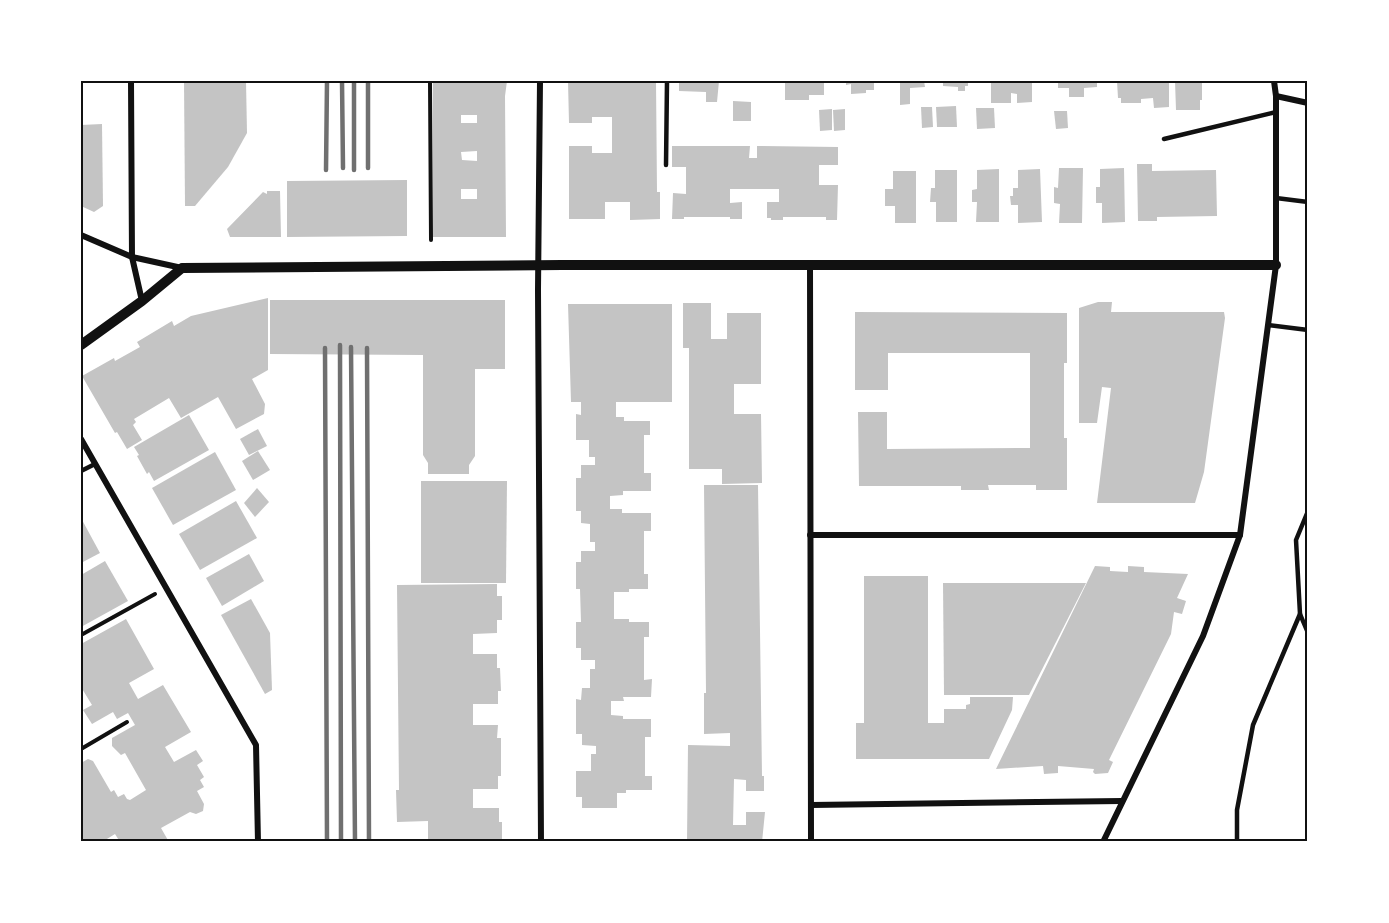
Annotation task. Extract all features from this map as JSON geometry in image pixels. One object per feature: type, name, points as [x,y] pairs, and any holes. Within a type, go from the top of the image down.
[{"type":"street","points":[[131,81],[132,257],[142,301]]},
{"type":"street","points":[[540,81],[538,265],[541,842]]},
{"type":"street","points":[[1103,842],[1203,636],[1240,535],[1276,265],[1276,96],[1274,81]]},
{"type":"street","points":[[1276,96],[1308,103]]},
{"type":"street","points":[[81,235],[132,257],[182,268],[538,265],[1276,265]]},
{"type":"street","points":[[810,265],[811,842]]},
{"type":"street","points":[[81,345],[142,301],[182,268]]},
{"type":"street","points":[[81,439],[256,745],[258,842]]},
{"type":"street","points":[[810,535],[1240,535]]},
{"type":"street","points":[[811,805],[1122,801]]},
{"type":"lane","points":[[666,165],[667,81]]},
{"type":"lane","points":[[1164,139],[1276,112]]},
{"type":"lane","points":[[1276,198],[1308,202]]},
{"type":"lane","points":[[1268,325],[1308,330]]},
{"type":"lane","points":[[81,471],[95,464]]},
{"type":"lane","points":[[1308,511],[1296,540],[1300,614],[1308,633]]},
{"type":"lane","points":[[1237,842],[1237,810],[1253,725],[1300,614]]},
{"type":"path","points":[[430,81],[431,240]]},
{"type":"path","points":[[81,636],[166,588]]},
{"type":"path","points":[[81,749],[127,722]]},
{"type":"building","points":[[184,81],[246,81],[247,133],[228,167],[195,206],[185,206]]},
{"type":"building","points":[[433,81],[507,81],[505,96],[506,237],[433,237]],"holes":[[[461,115],[477,115],[477,123],[461,123]],[[477,151],[477,161],[462,160],[461,152]],[[461,189],[477,189],[477,199],[461,199]]]},
{"type":"building","points":[[568,81],[656,81],[657,192],[660,192],[660,219],[630,220],[630,202],[605,202],[605,219],[569,219],[569,146],[592,146],[592,153],[612,153],[612,117],[592,117],[592,123],[569,123]]},
{"type":"building","points":[[679,81],[719,81],[717,102],[706,102],[706,92],[679,91]]},
{"type":"building","points":[[785,81],[824,81],[824,95],[809,95],[809,100],[785,100]]},
{"type":"building","points":[[846,81],[874,81],[874,90],[851,94],[851,84],[846,85]]},
{"type":"building","points":[[900,81],[924,81],[925,87],[910,88],[910,104],[900,105]]},
{"type":"building","points":[[943,81],[968,81],[968,86],[965,86],[965,91],[958,91],[958,87],[943,86]]},
{"type":"building","points":[[991,81],[1032,81],[1032,102],[1017,103],[1017,94],[1011,93],[1011,103],[991,103]]},
{"type":"building","points":[[1058,81],[1097,81],[1097,87],[1084,88],[1084,97],[1069,97],[1069,88],[1058,88]]},
{"type":"building","points":[[1117,81],[1169,82],[1169,107],[1154,108],[1153,98],[1141,99],[1141,103],[1121,103],[1121,98],[1118,98]]},
{"type":"building","points":[[1175,81],[1202,81],[1200,110],[1176,110]]},
{"type":"building","points":[[733,101],[751,102],[751,121],[733,121]]},
{"type":"building","points":[[956,106],[957,127],[937,127],[936,107]]},
{"type":"building","points":[[921,107],[932,107],[933,127],[922,128]]},
{"type":"building","points":[[976,108],[994,108],[995,128],[977,129]]},
{"type":"building","points":[[832,109],[832,130],[820,131],[819,110]]},
{"type":"building","points":[[845,109],[845,130],[834,131],[833,110]]},
{"type":"building","points":[[1054,111],[1067,111],[1068,128],[1056,129]]},
{"type":"building","points":[[102,124],[103,206],[94,212],[81,206],[81,125]]},
{"type":"building","points":[[672,146],[750,146],[749,158],[757,158],[757,146],[838,147],[838,165],[819,165],[819,185],[838,185],[837,220],[826,220],[826,217],[783,217],[783,220],[767,218],[767,202],[779,202],[779,189],[730,189],[730,203],[742,202],[742,219],[684,217],[684,219],[672,219],[673,193],[686,194],[686,167],[672,167]]},
{"type":"building","points":[[1137,164],[1152,164],[1152,171],[1216,170],[1217,216],[1157,217],[1157,221],[1138,221]]},
{"type":"building","points":[[1059,168],[1083,168],[1082,223],[1059,223],[1060,204],[1054,203],[1054,187],[1058,188]]},
{"type":"building","points":[[1124,168],[1125,222],[1102,223],[1102,203],[1096,203],[1096,187],[1100,187],[1100,169]]},
{"type":"building","points":[[999,169],[999,222],[976,222],[977,202],[972,202],[972,190],[977,189],[977,170]]},
{"type":"building","points":[[1040,169],[1042,222],[1018,223],[1018,205],[1011,205],[1010,196],[1013,196],[1013,188],[1018,188],[1018,170]]},
{"type":"building","points":[[935,170],[957,170],[957,222],[936,222],[936,202],[930,202],[931,188],[935,188]]},
{"type":"building","points":[[893,171],[916,171],[916,223],[895,223],[895,206],[885,206],[885,189],[893,189]]},
{"type":"building","points":[[407,180],[407,236],[287,237],[287,181]]},
{"type":"building","points":[[267,191],[280,191],[281,237],[230,237],[227,229],[263,192],[267,194]]},
{"type":"building","points":[[268,298],[268,370],[252,379],[265,404],[264,414],[236,429],[218,397],[181,418],[169,398],[134,419],[136,422],[133,425],[142,440],[127,449],[117,432],[115,433],[82,376],[140,347],[137,342],[172,321],[174,326],[191,316]]},
{"type":"building","points":[[270,300],[505,300],[505,369],[475,369],[475,456],[469,465],[469,474],[428,474],[428,463],[423,455],[423,355],[270,354]]},
{"type":"building","points":[[1098,302],[1112,302],[1111,312],[1224,312],[1204,472],[1195,503],[1097,503],[1111,388],[1102,387],[1097,423],[1079,423],[1079,308]]},
{"type":"building","points":[[683,303],[711,303],[711,339],[727,339],[727,313],[761,313],[761,384],[734,384],[734,414],[761,414],[762,483],[722,484],[722,469],[689,469],[689,348],[683,348]]},
{"type":"building","points":[[568,304],[672,304],[672,402],[616,402],[616,417],[624,417],[624,421],[650,421],[650,435],[644,435],[644,473],[651,473],[651,491],[623,491],[623,495],[610,496],[610,509],[622,509],[622,513],[651,513],[651,531],[644,531],[644,574],[648,574],[648,589],[614,592],[614,619],[649,622],[649,637],[644,637],[644,680],[652,679],[651,697],[623,697],[624,701],[611,701],[611,715],[623,716],[623,719],[651,719],[651,737],[645,737],[645,776],[652,776],[652,790],[626,790],[626,793],[617,793],[617,808],[582,808],[582,797],[576,797],[576,771],[591,771],[591,754],[596,754],[596,746],[582,745],[582,734],[576,734],[576,699],[581,700],[582,688],[590,688],[590,669],[595,669],[595,660],[581,660],[581,648],[576,648],[576,622],[581,622],[580,589],[576,589],[576,562],[581,562],[581,551],[595,551],[595,542],[590,542],[590,524],[581,523],[581,511],[576,511],[576,478],[581,478],[581,465],[595,465],[595,457],[589,457],[589,440],[576,440],[576,414],[581,415],[581,402],[571,402]]},
{"type":"building","points":[[855,312],[1067,313],[1064,438],[1067,438],[1067,490],[1036,490],[1036,485],[988,485],[989,490],[961,490],[961,486],[859,486],[858,412],[887,412],[887,449],[1030,448],[1030,353],[888,353],[888,390],[855,390]]},
{"type":"building","points":[[189,415],[209,450],[154,481],[149,472],[147,474],[134,447]]},
{"type":"building","points":[[258,429],[267,446],[249,455],[240,439]]},
{"type":"building","points":[[258,451],[270,470],[253,480],[242,461]]},
{"type":"building","points":[[215,452],[236,490],[173,525],[152,488]]},
{"type":"building","points":[[421,481],[507,481],[506,583],[421,583]]},
{"type":"building","points":[[704,485],[758,485],[764,791],[746,791],[746,780],[734,779],[733,825],[746,825],[746,812],[765,812],[762,842],[687,842],[688,745],[730,746],[730,733],[704,734],[704,693],[706,693]]},
{"type":"building","points":[[257,488],[269,502],[255,517],[244,503]]},
{"type":"building","points":[[236,501],[257,538],[200,570],[179,534]]},
{"type":"building","points":[[81,518],[100,553],[81,563]]},
{"type":"building","points":[[249,554],[264,581],[222,606],[206,578]]},
{"type":"building","points":[[105,561],[128,601],[81,627],[81,575]]},
{"type":"building","points":[[1095,566],[1110,567],[1110,571],[1128,572],[1128,566],[1144,567],[1144,572],[1188,574],[1177,598],[1186,601],[1182,614],[1174,612],[1171,634],[1109,760],[1113,762],[1108,773],[1095,774],[1094,769],[1058,766],[1058,773],[1044,774],[1043,766],[996,769]]},
{"type":"building","points":[[864,576],[928,576],[928,723],[944,723],[944,709],[966,709],[966,705],[970,704],[970,697],[1013,697],[1012,710],[989,759],[856,759],[856,723],[864,723]]},
{"type":"building","points":[[943,583],[1086,583],[1029,695],[944,695]]},
{"type":"building","points":[[497,584],[497,596],[502,596],[502,620],[497,620],[497,633],[473,634],[473,654],[497,654],[501,691],[498,691],[498,704],[473,704],[473,725],[498,725],[497,738],[501,738],[501,776],[498,776],[498,789],[473,789],[473,808],[499,808],[502,842],[428,842],[428,821],[397,822],[396,790],[399,790],[397,585]]},
{"type":"building","points":[[251,599],[270,633],[272,690],[265,694],[221,615]]},
{"type":"building","points":[[126,619],[154,669],[129,683],[138,699],[163,685],[191,732],[165,747],[174,762],[196,750],[203,761],[197,765],[204,777],[200,780],[204,787],[197,791],[204,804],[203,811],[196,814],[190,812],[161,828],[169,842],[120,842],[115,834],[102,842],[98,839],[94,842],[81,842],[81,763],[88,759],[93,761],[111,792],[114,790],[118,797],[124,794],[130,800],[146,790],[125,753],[121,755],[112,746],[112,738],[135,725],[128,713],[117,719],[113,712],[92,724],[83,710],[92,705],[81,687],[81,644]]},
{"type":"railway","points":[[326,170],[327,81]]},
{"type":"railway","points":[[342,81],[343,168]]},
{"type":"railway","points":[[354,81],[354,170]]},
{"type":"railway","points":[[368,81],[368,168]]},
{"type":"railway","points":[[340,345],[341,842]]},
{"type":"railway","points":[[351,347],[355,842]]},
{"type":"railway","points":[[325,348],[327,842]]},
{"type":"railway","points":[[367,348],[369,842]]}]
